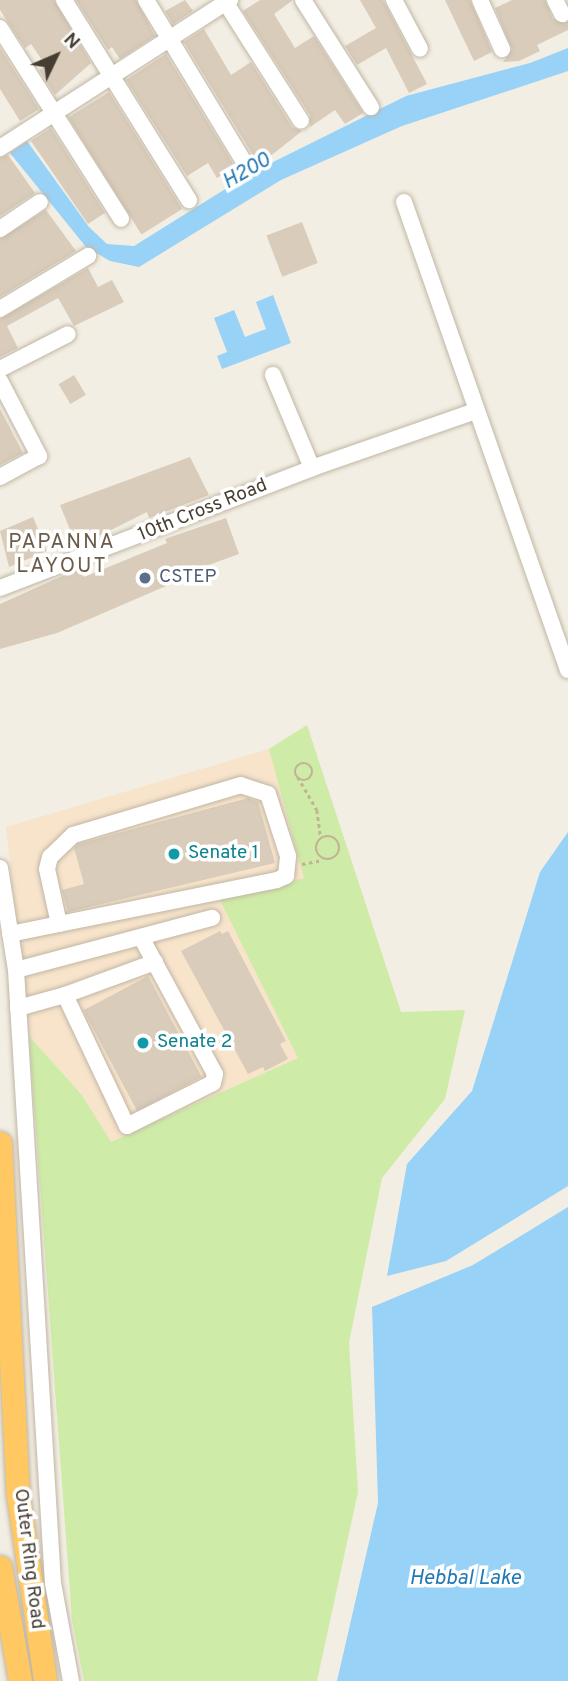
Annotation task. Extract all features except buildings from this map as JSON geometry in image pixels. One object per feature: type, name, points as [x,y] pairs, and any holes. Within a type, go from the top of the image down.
[{"type":"highway","name":"Outer Ring Road","points":[[0,1143],[18,1495],[45,1681]]},
{"type":"highway","name":"Outer Ring Road","points":[[0,1567],[20,1681]]},
{"type":"street","points":[[64,0],[189,200]]},
{"type":"street","points":[[146,0],[247,167]]},
{"type":"street","points":[[303,0],[371,107]]},
{"type":"street","points":[[394,0],[420,49]]},
{"type":"street","points":[[480,0],[502,49]]},
{"type":"street","points":[[1,147],[227,1],[301,121]]},
{"type":"street","points":[[0,28],[121,219]]},
{"type":"street","points":[[0,229],[40,202]]},
{"type":"street","points":[[404,202],[568,670]]},
{"type":"street","points":[[0,309],[88,256]]},
{"type":"street","points":[[0,369],[68,334]]},
{"type":"street","points":[[273,375],[312,468]]},
{"type":"street","points":[[0,381],[39,456],[0,477]]},
{"type":"street","name":"10th Cross Road","points":[[0,588],[312,468],[476,411]]},
{"type":"street","points":[[10,934],[277,880],[289,869],[268,794],[241,785],[73,835],[60,845],[47,869],[59,924]]},
{"type":"street","points":[[0,868],[16,970],[45,1493],[53,1583],[71,1681]]},
{"type":"street","points":[[16,970],[212,918]]},
{"type":"street","points":[[65,995],[127,1126],[216,1079],[141,937]]},
{"type":"street","points":[[18,1008],[65,995],[155,962]]},
{"type":"path","points":[[298,777],[310,778],[311,766],[299,764],[298,777],[317,810],[321,838],[316,852],[326,860]]},
{"type":"path","points":[[289,869],[338,855],[340,845],[334,837],[321,838]]},
{"type":"shaded area","points":[[307,725],[401,1012],[111,1143],[82,1095],[29,1036],[6,827],[269,749]]},
{"type":"green space","points":[[307,725],[401,1012],[465,1010],[445,1099],[382,1178],[349,1343],[358,1492],[317,1681],[84,1681],[72,1620],[29,1036],[82,1095],[111,1142],[298,1058],[220,900],[304,878],[269,749]]},
{"type":"water","points":[[568,48],[568,71],[402,126],[281,180],[139,267],[110,261],[86,247],[10,153],[27,141],[89,227],[107,244],[134,246],[251,173],[406,96],[530,63]]},
{"type":"water","points":[[273,295],[291,343],[222,369],[217,356],[227,352],[214,318],[234,310],[245,337],[266,329],[256,302]]},
{"type":"water","points":[[568,832],[568,1186],[446,1261],[387,1276],[407,1164],[472,1091],[540,872]]},
{"type":"water","name":"Hebbal Lake","points":[[568,1207],[568,1681],[337,1681],[378,1503],[372,1307],[473,1265]]},
{"type":"place","name":"CSTEP","points":[[145,578]]},
{"type":"place","name":"Senate 1","points":[[174,854]]},
{"type":"place","name":"Senate 2","points":[[143,1043]]},
{"type":"district","name":"PAPANNA LAYOUT","points":[[62,555]]},
{"type":"water label","name":"H200","points":[[247,172]]}]
